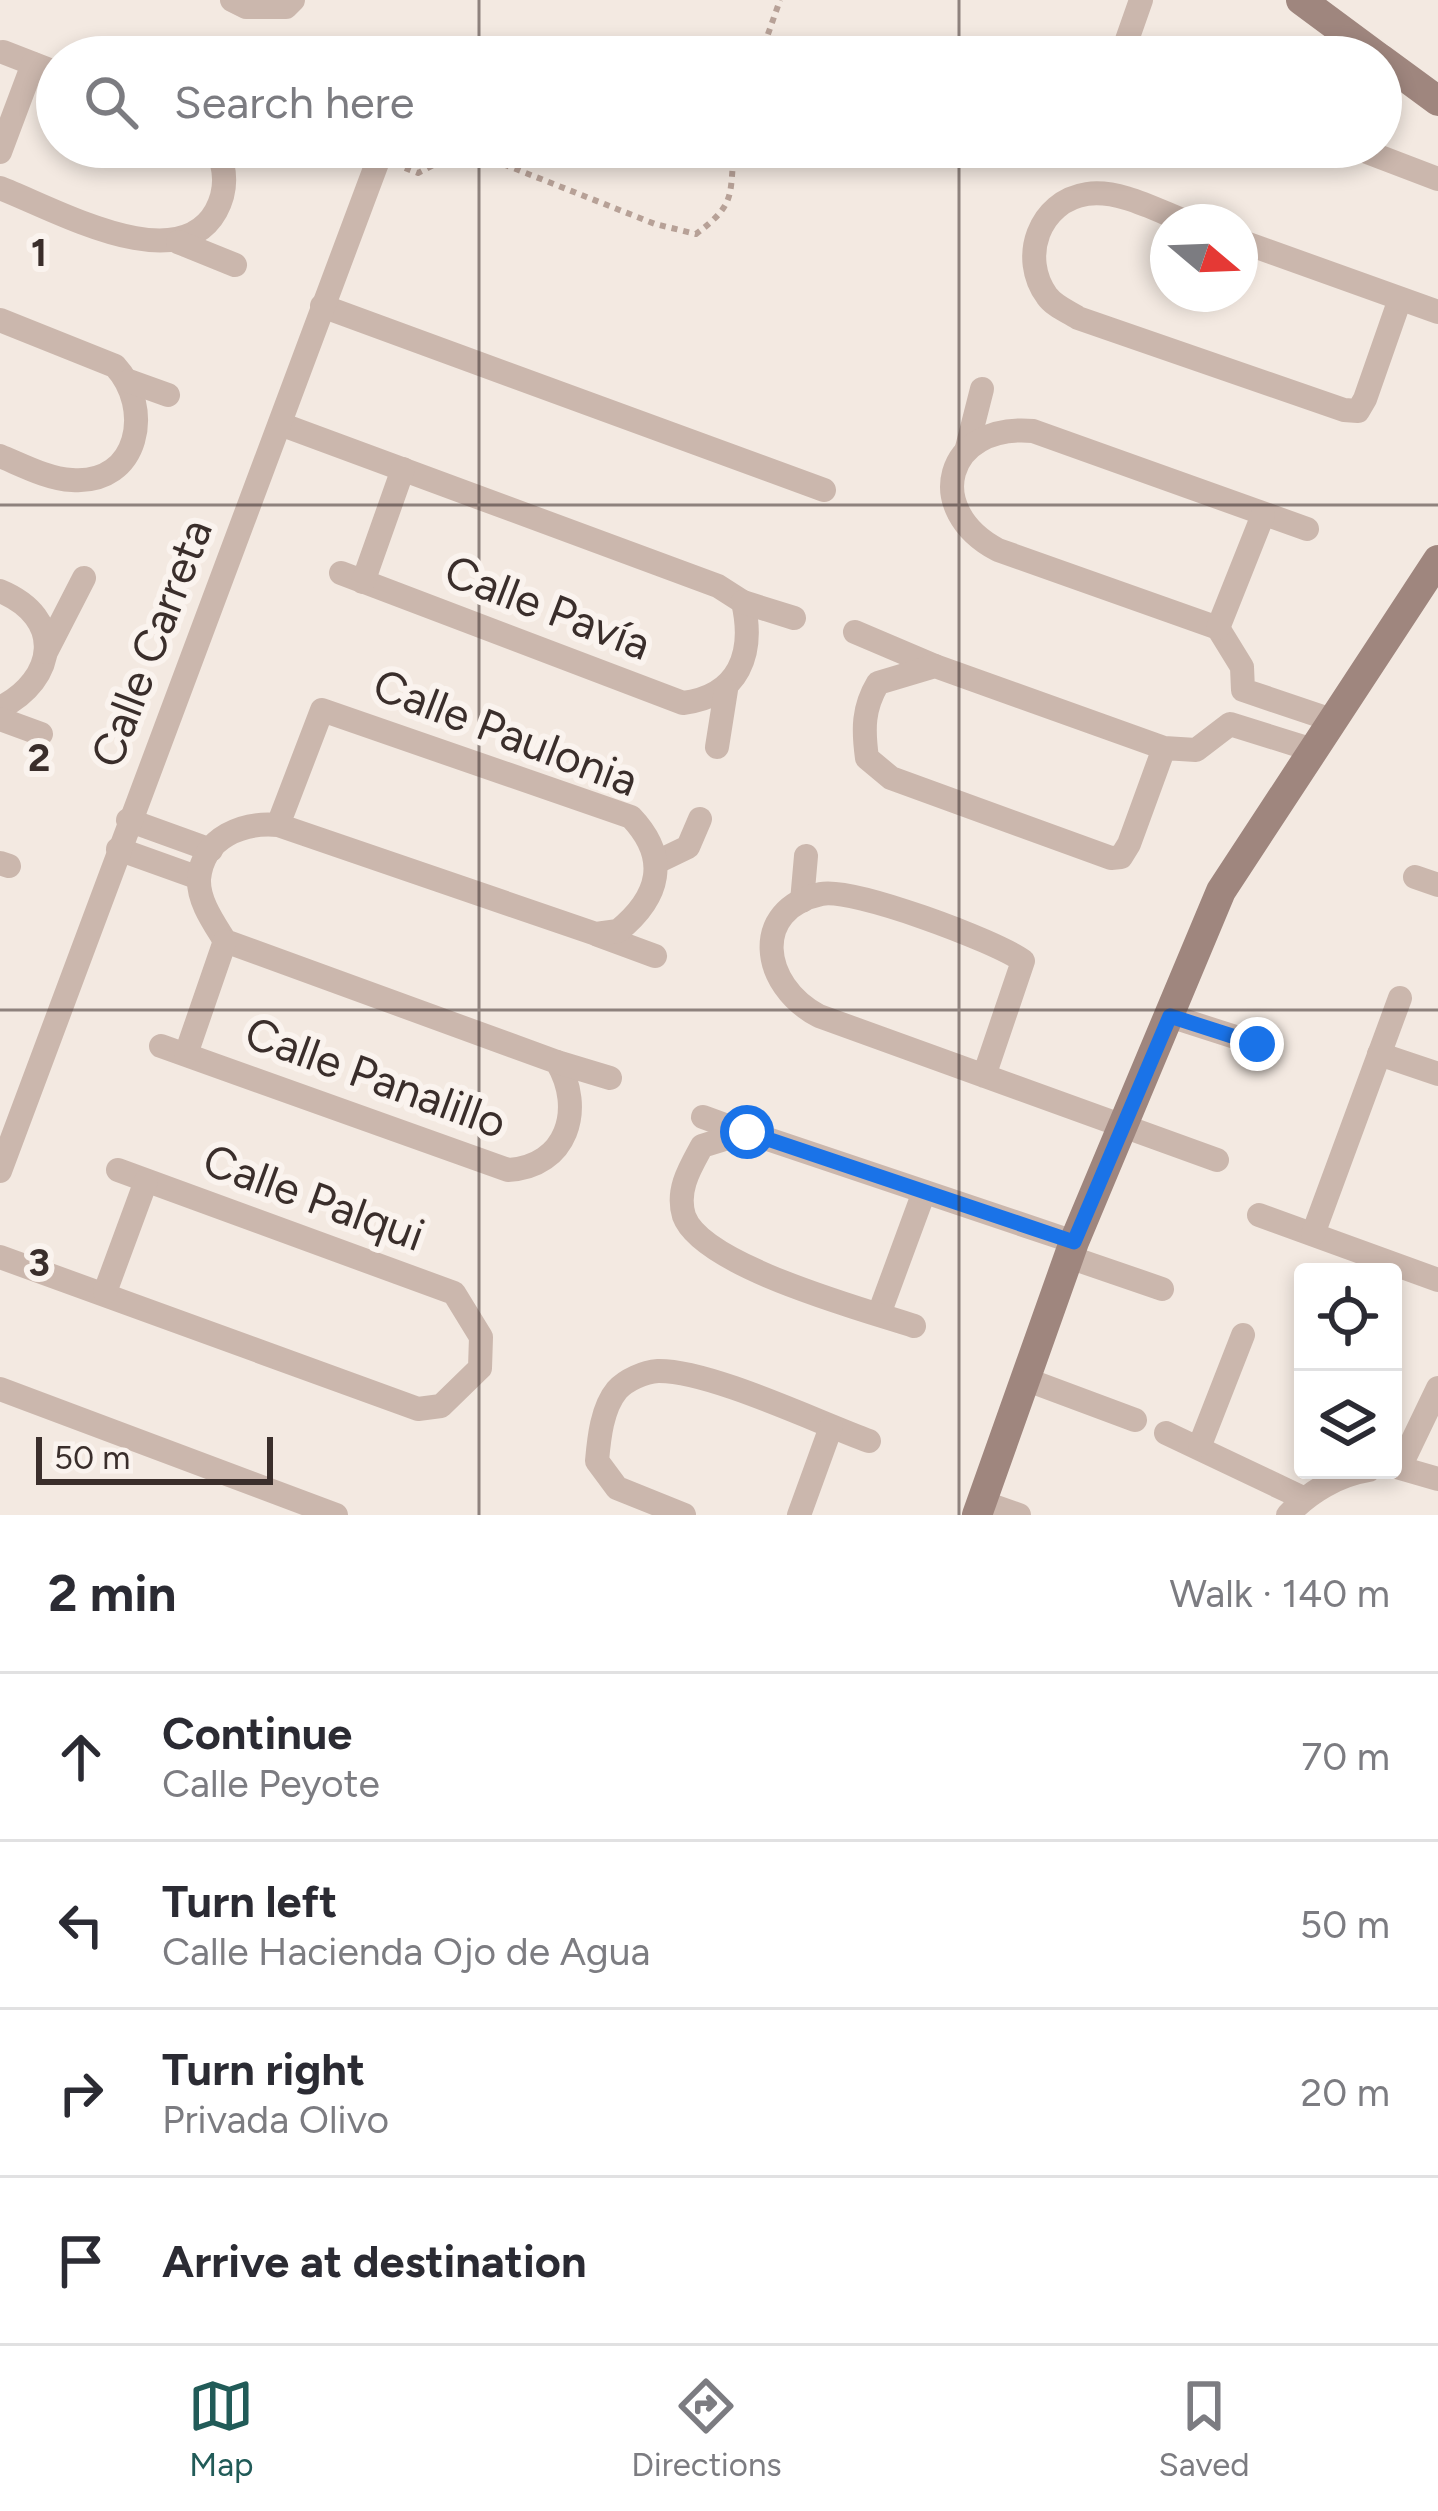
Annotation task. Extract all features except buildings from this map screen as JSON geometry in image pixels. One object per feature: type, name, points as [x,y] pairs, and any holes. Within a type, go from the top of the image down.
[{"type":"street","points":[[232,0],[245,8],[286,7],[293,0]]},
{"type":"street","points":[[1128,36],[1141,0]]},
{"type":"street","points":[[1301,0],[1350,36]]},
{"type":"street","points":[[3,52],[36,65]]},
{"type":"street","points":[[1402,74],[1438,101]]},
{"type":"street","points":[[0,152],[36,85]]},
{"type":"street","points":[[1402,165],[1438,179]]},
{"type":"street","points":[[178,242],[211,220],[221,202],[223,168]]},
{"type":"street","name":"Calle Carreta","points":[[0,1171],[375,168]]},
{"type":"street","points":[[0,188],[138,240],[178,242],[235,265]]},
{"type":"street","points":[[1150,208],[1113,195],[1083,194],[1048,214],[1033,246],[1034,275],[1050,301],[1078,318],[1358,411],[1400,298]]},
{"type":"street","points":[[1258,247],[1438,312]]},
{"type":"street","points":[[322,306],[824,490]]},
{"type":"street","points":[[0,320],[98,356],[129,381],[169,395]]},
{"type":"street","points":[[0,456],[72,480],[111,470],[126,457],[140,419],[129,381]]},
{"type":"street","points":[[982,389],[967,448],[953,472],[954,510],[970,536],[1218,628],[1242,667],[1243,691],[1332,720]]},
{"type":"street","name":"Calle Pavía","points":[[280,424],[794,618]]},
{"type":"street","points":[[967,448],[1002,428],[1033,431],[1307,529]]},
{"type":"street","name":"Calle Pavía","points":[[403,469],[352,577],[683,703],[726,690]]},
{"type":"street","points":[[1218,628],[1263,514]]},
{"type":"street","points":[[1019,1515],[979,1508],[1071,1250],[1221,891],[1438,560]]},
{"type":"street","points":[[0,708],[24,696],[45,663],[84,578]]},
{"type":"street","points":[[0,591],[17,598],[39,621],[45,663]]},
{"type":"street","points":[[718,747],[726,690],[745,662],[749,627],[743,602]]},
{"type":"street","points":[[855,632],[935,666],[1163,748],[1196,749],[1230,724],[1312,750]]},
{"type":"street","points":[[935,666],[892,674],[878,683],[867,701],[867,758],[891,778],[1111,858],[1121,857],[1129,844],[1163,748]]},
{"type":"street","name":"Calle Paulonia","points":[[278,826],[322,710],[631,817],[658,861],[652,894],[618,932],[596,934]]},
{"type":"street","points":[[0,719],[41,734]]},
{"type":"street","points":[[658,861],[688,847],[700,819]]},
{"type":"street","points":[[128,820],[205,864]]},
{"type":"street","points":[[225,941],[205,907],[205,864],[227,833],[250,823],[278,826],[655,956]]},
{"type":"street","points":[[118,849],[205,864]]},
{"type":"street","points":[[802,901],[806,856]]},
{"type":"street","points":[[984,1076],[1023,961],[854,896],[823,893],[787,912],[771,946],[773,975],[790,1001],[984,1076],[1123,1128],[1217,1160]]},
{"type":"street","name":"Calle Panalillo","points":[[557,1062],[571,1096],[567,1132],[548,1159],[533,1169],[508,1170],[186,1054],[225,941],[610,1078]]},
{"type":"street","points":[[1313,1234],[1400,998]]},
{"type":"street","points":[[1170,1016],[1257,1044]]},
{"type":"street","points":[[160,1046],[186,1054]]},
{"type":"street","points":[[1379,1054],[1438,1074]]},
{"type":"street","points":[[703,1117],[924,1192],[1162,1289]]},
{"type":"street","points":[[747,1132],[702,1146],[683,1181],[683,1214],[701,1244],[734,1262],[914,1326]]},
{"type":"street","points":[[118,1170],[146,1181]]},
{"type":"street","name":"Calle Palqui","points":[[146,1181],[454,1293],[481,1336],[480,1368],[441,1406],[418,1409],[105,1292],[146,1181]]},
{"type":"street","points":[[879,1314],[924,1192]]},
{"type":"street","points":[[1259,1215],[1438,1280]]},
{"type":"street","points":[[0,1257],[105,1292]]},
{"type":"street","points":[[1200,1445],[1243,1335]]},
{"type":"street","points":[[683,1515],[617,1488],[597,1460],[600,1429],[615,1392],[631,1379],[653,1371],[686,1374],[868,1441]]},
{"type":"street","points":[[1025,1378],[1135,1420]]},
{"type":"street","points":[[1402,1456],[1438,1388]]},
{"type":"street","points":[[0,1389],[336,1515]]},
{"type":"street","points":[[799,1515],[831,1427]]},
{"type":"street","points":[[1166,1433],[1200,1445],[1295,1507],[1339,1479]]},
{"type":"street","points":[[1402,1468],[1438,1479]]},
{"type":"path","points":[[768,36],[781,0]]},
{"type":"path","points":[[513,168],[655,224],[696,233],[719,217],[734,196],[735,168]]},
{"type":"route","points":[[747,1132],[1074,1242],[1170,1016],[1257,1044]]}]
